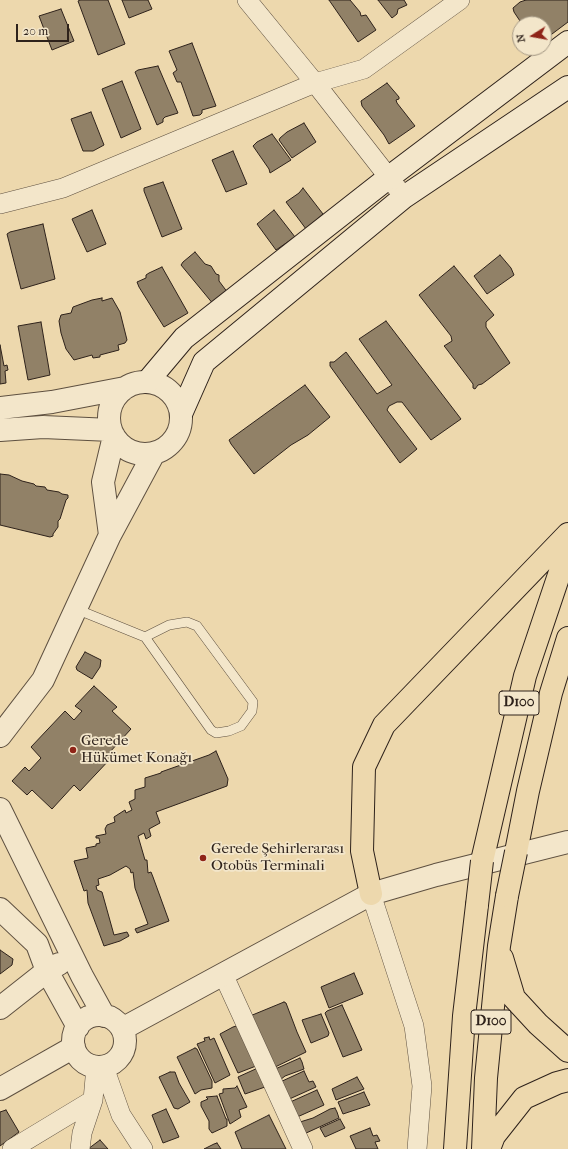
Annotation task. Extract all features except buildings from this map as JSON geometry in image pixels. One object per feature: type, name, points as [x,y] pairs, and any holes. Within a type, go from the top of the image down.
[{"type":"highway","points":[[371,894],[362,851],[364,767],[384,724],[568,534]]},
{"type":"highway","name":"D100","points":[[455,1149],[464,1016],[482,861],[525,676],[568,548]]},
{"type":"highway","name":"D100","points":[[482,1149],[486,1078],[499,946],[507,896],[528,791],[551,693],[568,638]]},
{"type":"highway","points":[[499,946],[514,998],[538,1024],[568,1051]]},
{"type":"highway","points":[[488,1149],[494,1136],[524,1098],[557,1083],[568,1080]]},
{"type":"street","points":[[247,0],[315,83],[404,198]]},
{"type":"street","points":[[0,204],[63,188],[315,83],[364,69],[460,0]]},
{"type":"street","points":[[147,382],[184,338],[388,178],[568,42]]},
{"type":"street","points":[[181,414],[204,362],[404,198],[568,86]]},
{"type":"street","points":[[0,408],[52,402],[125,388],[136,383],[147,382],[157,384],[166,388],[174,395],[181,414],[181,425],[177,434],[172,442],[164,449],[154,453],[143,454],[131,452],[121,445],[113,433],[110,426],[109,415],[112,404],[117,395],[125,388]]},
{"type":"street","points":[[0,430],[43,427],[113,433]]},
{"type":"street","points":[[110,535],[103,482],[113,433]]},
{"type":"street","points":[[0,736],[44,680],[110,535],[154,453]]},
{"type":"street","points":[[0,809],[104,1016]]},
{"type":"street","points":[[122,1029],[371,894],[436,875],[568,842]]},
{"type":"street","points":[[371,894],[414,1026],[422,1086],[417,1149]]},
{"type":"street","points":[[0,909],[37,944],[47,971],[76,1037],[77,1054],[82,1060],[88,1065],[100,1067],[111,1064],[118,1059],[125,1045],[122,1029],[117,1023],[104,1016],[89,1018],[83,1022],[76,1037],[0,1089]]},
{"type":"street","points":[[0,1008],[47,971],[73,956]]},
{"type":"street","points":[[223,974],[303,1149]]},
{"type":"street","points":[[80,1149],[82,1134],[93,1100],[100,1067]]},
{"type":"street","points":[[100,1067],[121,1115],[142,1149]]},
{"type":"street","points":[[12,1149],[93,1100]]},
{"type":"lane","points":[[76,609],[145,637],[211,730],[216,733],[229,731],[241,726],[252,711],[253,702],[197,626],[187,622],[168,625],[145,637]]},
{"type":"place","name":"Gerede Hükümet Konağı","points":[[73,750]]},
{"type":"place","name":"Gerede Şehirlerarası Otobüs Terminali","points":[[203,858]]}]
